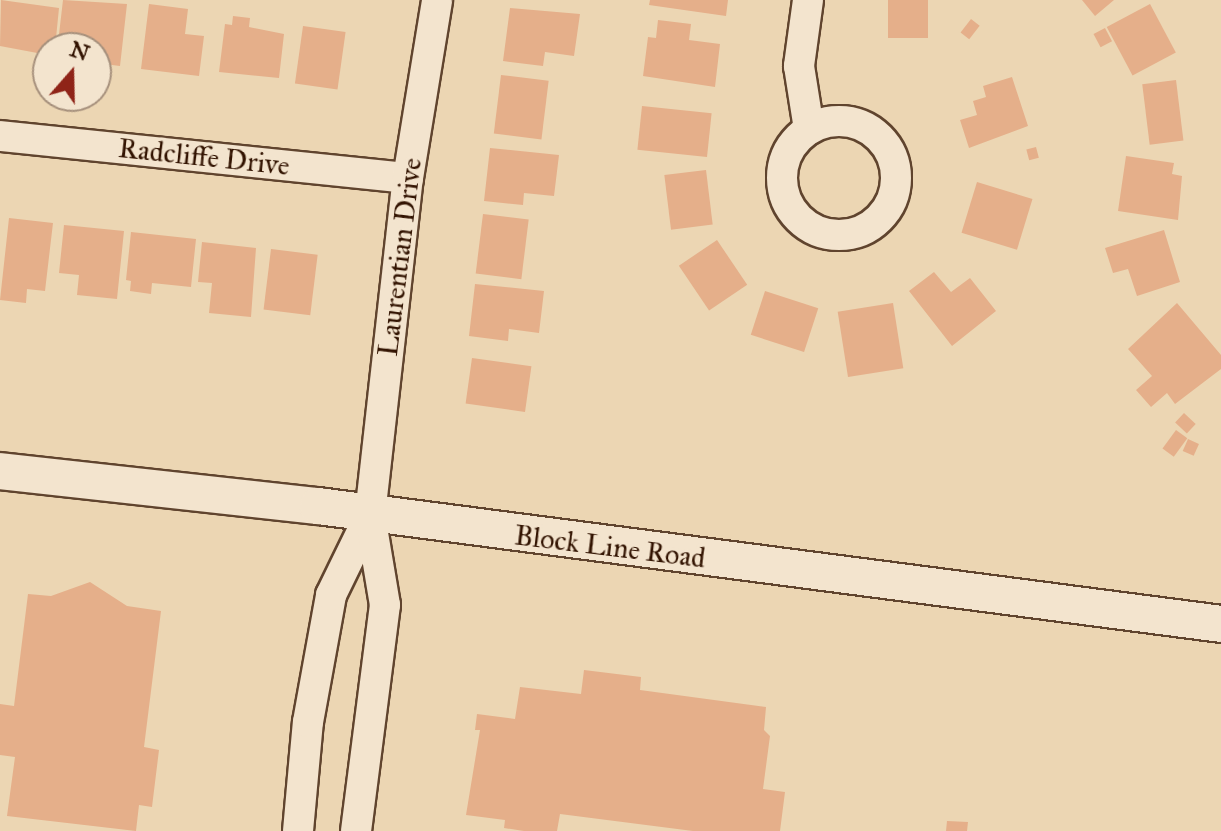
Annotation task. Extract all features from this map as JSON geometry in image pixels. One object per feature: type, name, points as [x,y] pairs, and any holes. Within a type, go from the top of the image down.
[{"type":"street","name":"Laurentian Drive","points":[[356,831],[385,605],[370,515],[408,178],[437,0]]},
{"type":"street","points":[[808,0],[799,66],[809,129]]},
{"type":"street","name":"Radcliffe Drive","points":[[0,136],[408,178]]},
{"type":"street","name":"Block Line Road","points":[[0,471],[1221,624]]},
{"type":"street","name":"Laurentian Drive","points":[[298,831],[308,722],[331,595],[370,515]]},
{"type":"building","points":[[1,0],[59,8],[57,32],[32,32],[32,52],[0,46]]},
{"type":"building","points":[[63,0],[127,4],[120,66],[112,65],[112,32],[59,32]]},
{"type":"building","points":[[650,0],[728,0],[726,16],[649,5]]},
{"type":"building","points":[[888,0],[928,0],[928,38],[888,38]]},
{"type":"building","points":[[1082,0],[1114,0],[1095,16]]},
{"type":"building","points":[[149,4],[188,9],[185,34],[204,36],[199,76],[141,69]]},
{"type":"building","points":[[1150,4],[1176,53],[1133,76],[1107,27]]},
{"type":"building","points":[[510,8],[580,14],[574,56],[545,52],[543,66],[503,61]]},
{"type":"building","points":[[233,16],[250,18],[249,27],[284,34],[279,78],[219,72],[225,24],[232,25]]},
{"type":"building","points":[[971,19],[980,26],[969,39],[961,32]]},
{"type":"building","points":[[658,20],[691,24],[689,40],[720,44],[715,87],[643,76],[648,37],[656,38]]},
{"type":"building","points":[[303,26],[346,32],[338,89],[295,83]]},
{"type":"building","points":[[1105,28],[1112,41],[1101,47],[1094,34]]},
{"type":"building","points":[[501,75],[549,81],[541,139],[494,134]]},
{"type":"building","points":[[1012,77],[1028,126],[969,148],[960,120],[977,115],[973,101],[986,97],[983,86]]},
{"type":"building","points":[[1176,80],[1183,141],[1150,145],[1142,84]]},
{"type":"building","points":[[642,106],[712,113],[707,157],[637,150]]},
{"type":"building","points":[[1036,147],[1039,158],[1029,160],[1026,150]]},
{"type":"building","points":[[490,148],[559,155],[554,196],[524,193],[523,205],[484,201]]},
{"type":"building","points":[[1126,156],[1174,163],[1172,174],[1182,176],[1178,220],[1118,211]]},
{"type":"building","points":[[706,170],[713,225],[671,230],[664,175]]},
{"type":"building","points":[[977,182],[1032,199],[1017,250],[962,233]]},
{"type":"building","points":[[483,214],[529,220],[521,279],[476,274]]},
{"type":"building","points":[[9,218],[53,223],[45,291],[27,289],[26,303],[0,300]]},
{"type":"building","points":[[64,225],[124,231],[117,299],[77,295],[79,275],[59,273]]},
{"type":"building","points":[[1164,230],[1180,282],[1137,296],[1128,269],[1113,273],[1105,248]]},
{"type":"building","points":[[131,232],[196,239],[191,287],[152,283],[151,294],[130,291],[131,281],[126,280]]},
{"type":"building","points":[[717,240],[747,285],[709,310],[679,266]]},
{"type":"building","points":[[202,242],[256,248],[251,317],[209,313],[212,283],[198,282]]},
{"type":"building","points":[[271,249],[318,255],[310,315],[264,310]]},
{"type":"building","points":[[934,272],[951,292],[970,278],[996,311],[952,346],[909,291]]},
{"type":"building","points":[[475,284],[544,291],[539,333],[509,329],[508,341],[469,336]]},
{"type":"building","points":[[765,291],[818,308],[804,352],[751,335]]},
{"type":"building","points":[[893,303],[903,368],[848,377],[838,312]]},
{"type":"building","points":[[1177,303],[1221,355],[1221,369],[1175,404],[1167,393],[1151,407],[1136,390],[1152,376],[1128,349]]},
{"type":"building","points":[[472,358],[531,366],[525,412],[466,404]]},
{"type":"building","points":[[1184,413],[1196,424],[1187,433],[1175,423]]},
{"type":"building","points":[[1176,430],[1187,438],[1174,457],[1162,449]]},
{"type":"building","points":[[1188,439],[1199,444],[1194,456],[1183,451]]},
{"type":"building","points":[[90,582],[127,606],[161,611],[144,747],[159,750],[152,807],[139,805],[136,831],[7,816],[15,757],[0,755],[0,704],[14,706],[28,594],[51,596]]},
{"type":"building","points":[[584,670],[641,677],[640,690],[766,707],[764,730],[770,736],[763,789],[785,792],[780,831],[693,831],[560,814],[557,831],[524,831],[504,828],[505,820],[466,815],[480,730],[475,730],[477,714],[515,719],[520,687],[581,694]]},
{"type":"building","points":[[947,821],[968,822],[967,831],[946,831]]}]
